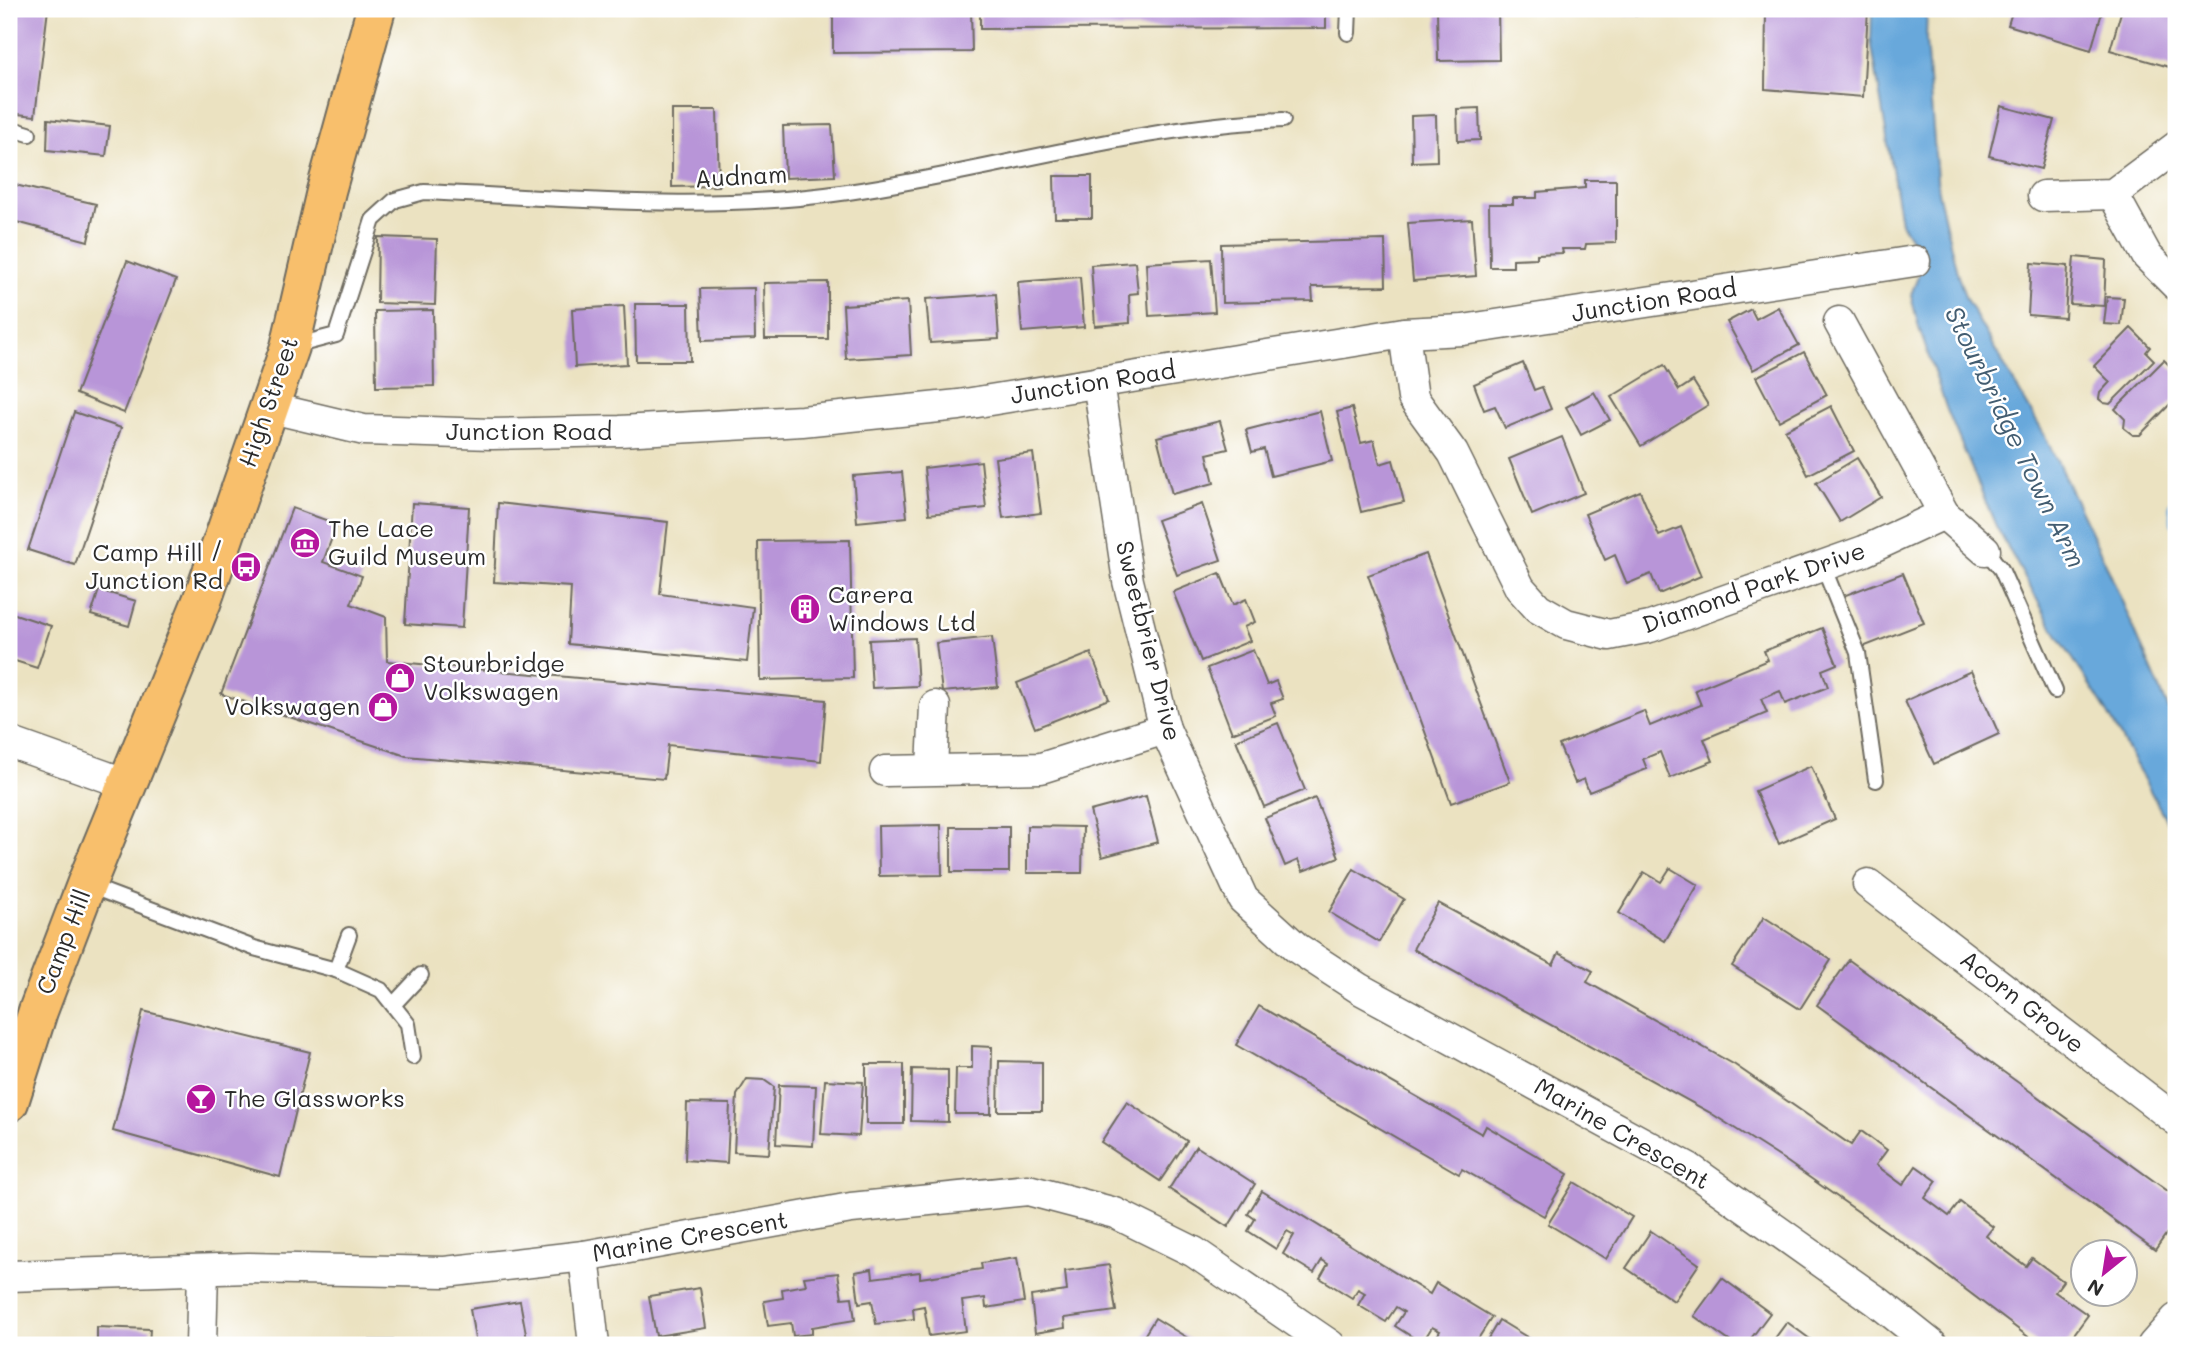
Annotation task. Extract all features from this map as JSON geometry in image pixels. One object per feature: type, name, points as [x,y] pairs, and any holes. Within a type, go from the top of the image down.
[{"type":"highway","name":"High Street","points":[[127,784],[202,601],[289,347],[326,191],[376,9]]},
{"type":"highway","name":"Camp Hill","points":[[9,1102],[38,1011],[127,784]]},
{"type":"street","points":[[2043,196],[2113,194],[2176,147]]},
{"type":"street","points":[[2113,194],[2147,256],[2176,285]]},
{"type":"street","name":"Junction Road","points":[[267,407],[364,430],[510,435],[802,421],[959,405],[1404,333],[1463,330],[1915,261]]},
{"type":"street","points":[[1839,322],[1944,514],[1985,550]]},
{"type":"street","name":"Diamond Park Drive","points":[[1404,333],[1413,398],[1453,453],[1520,588],[1538,608],[1566,624],[1609,635],[1650,627],[1864,551],[1944,514]]},
{"type":"street","name":"Sweetbrier Drive","points":[[1098,382],[1128,581],[1165,729],[1243,900],[1297,947]]},
{"type":"street","points":[[932,768],[935,706]]},
{"type":"street","points":[[885,771],[1041,768],[1165,729]]},
{"type":"street","points":[[9,742],[127,784]]},
{"type":"street","name":"Acorn Grove","points":[[1868,884],[2176,1120]]},
{"type":"street","name":"Marine Crescent","points":[[1297,947],[1360,989],[1689,1168],[1878,1302],[1932,1345]]},
{"type":"street","name":"Marine Crescent","points":[[9,1276],[248,1268],[445,1272],[584,1256],[851,1208],[1028,1190],[1115,1213],[1195,1252],[1330,1345]]},
{"type":"street","points":[[584,1256],[594,1345]]},
{"type":"street","points":[[201,1345],[203,1270]]},
{"type":"street","points":[[2153,1345],[2176,1318]]},
{"type":"lane","points":[[1348,33],[1349,9]]},
{"type":"lane","name":"Audnam","points":[[289,347],[336,335],[373,220],[395,200],[424,192],[727,204],[848,192],[1113,140],[1236,122],[1283,120]]},
{"type":"lane","points":[[9,128],[29,134]]},
{"type":"lane","points":[[1985,550],[2001,569],[2055,691]]},
{"type":"lane","points":[[1823,566],[1858,653],[1876,780]]},
{"type":"lane","points":[[86,885],[254,948],[336,970],[381,990],[408,1024],[413,1057]]},
{"type":"lane","points":[[336,970],[349,935]]},
{"type":"lane","points":[[393,1005],[421,975]]},
{"type":"water","name":"Stourbridge Town Arm","points":[[1872,9],[1927,9],[1926,41],[1938,191],[1957,273],[1966,299],[2045,436],[2105,562],[2176,726],[2176,838],[2107,712],[2050,623],[1996,526],[1947,410],[1919,328],[1911,295],[1924,259],[1901,223],[1871,41]]},
{"type":"building","points":[[9,9],[48,9],[35,116],[9,113]]},
{"type":"building","points":[[833,9],[971,9],[972,52],[833,53]]},
{"type":"building","points":[[980,9],[1326,9],[1326,28],[980,29]]},
{"type":"building","points":[[1437,9],[1498,9],[1499,60],[1438,61]]},
{"type":"building","points":[[1626,9],[1695,9],[1695,11],[1626,15]]},
{"type":"building","points":[[1766,9],[1868,9],[1863,97],[1765,89]]},
{"type":"building","points":[[2013,9],[2103,9],[2091,50],[2008,25]]},
{"type":"building","points":[[2122,9],[2161,9],[2176,13],[2176,69],[2110,50]]},
{"type":"building","points":[[2001,106],[2054,120],[2041,169],[1989,156]]},
{"type":"building","points":[[1479,108],[1480,140],[1458,141],[1457,109]]},
{"type":"building","points":[[672,110],[717,110],[719,186],[672,187]]},
{"type":"building","points":[[1436,115],[1437,161],[1412,162],[1411,116]]},
{"type":"building","points":[[48,119],[110,126],[106,156],[47,150]]},
{"type":"building","points":[[832,125],[835,176],[785,178],[783,126]]},
{"type":"building","points":[[1054,176],[1092,176],[1092,218],[1055,218]]},
{"type":"building","points":[[1585,180],[1616,180],[1616,243],[1586,244],[1585,249],[1562,249],[1563,253],[1537,254],[1537,258],[1513,259],[1513,267],[1490,267],[1489,204],[1513,204],[1513,198],[1537,198],[1537,192],[1585,188]]},
{"type":"building","points":[[15,185],[96,204],[88,241],[9,220]]},
{"type":"building","points":[[1472,219],[1476,276],[1413,281],[1408,223]]},
{"type":"building","points":[[378,237],[437,239],[435,305],[377,303]]},
{"type":"building","points":[[1385,240],[1386,286],[1312,287],[1313,301],[1222,303],[1221,244]]},
{"type":"building","points":[[2074,257],[2106,260],[2104,306],[2070,304]]},
{"type":"building","points":[[1211,259],[1215,312],[1149,316],[1146,263]]},
{"type":"building","points":[[127,261],[176,280],[124,413],[76,394]]},
{"type":"building","points":[[1135,262],[1138,293],[1129,294],[1130,323],[1095,326],[1091,265]]},
{"type":"building","points":[[2031,263],[2068,266],[2065,318],[2028,315]]},
{"type":"building","points":[[1080,277],[1084,327],[1022,332],[1018,282]]},
{"type":"building","points":[[828,282],[828,339],[765,339],[764,283]]},
{"type":"building","points":[[754,288],[755,339],[702,341],[700,289]]},
{"type":"building","points":[[996,294],[999,339],[930,343],[926,299]]},
{"type":"building","points":[[2107,297],[2124,298],[2121,325],[2104,324]]},
{"type":"building","points":[[908,301],[911,355],[846,359],[843,305]]},
{"type":"building","points":[[635,304],[689,304],[690,361],[636,361]]},
{"type":"building","points":[[624,306],[627,364],[575,367],[572,309]]},
{"type":"building","points":[[1778,307],[1799,345],[1753,370],[1727,322],[1751,309],[1756,319]]},
{"type":"building","points":[[433,310],[434,386],[376,387],[375,311]]},
{"type":"building","points":[[2131,328],[2150,347],[2146,352],[2154,360],[2110,404],[2104,403],[2099,399],[2100,393],[2110,382],[2094,366]]},
{"type":"building","points":[[1804,352],[1827,395],[1779,421],[1756,377]]},
{"type":"building","points":[[2164,360],[2176,372],[2176,398],[2140,435],[2133,435],[2124,428],[2125,419],[2115,409]]},
{"type":"building","points":[[1523,363],[1534,390],[1542,387],[1551,409],[1505,428],[1495,406],[1484,410],[1474,384]]},
{"type":"building","points":[[1664,365],[1679,390],[1693,381],[1708,405],[1641,446],[1611,397]]},
{"type":"building","points":[[1594,392],[1610,420],[1581,435],[1566,407]]},
{"type":"building","points":[[1831,406],[1854,451],[1808,475],[1785,430]]},
{"type":"building","points":[[1352,408],[1361,443],[1374,440],[1380,464],[1393,460],[1404,502],[1361,512],[1337,412]]},
{"type":"building","points":[[1320,411],[1332,461],[1271,476],[1264,449],[1252,452],[1246,430]]},
{"type":"building","points":[[74,412],[121,428],[75,565],[28,550]]},
{"type":"building","points":[[1220,421],[1228,449],[1207,454],[1214,483],[1172,494],[1157,437]]},
{"type":"building","points":[[1562,437],[1584,493],[1532,515],[1509,459]]},
{"type":"building","points":[[1033,453],[1041,513],[1003,518],[995,458]]},
{"type":"building","points":[[1857,458],[1881,497],[1840,522],[1816,483]]},
{"type":"building","points":[[981,461],[986,508],[929,514],[924,468]]},
{"type":"building","points":[[902,472],[907,517],[857,522],[853,476]]},
{"type":"building","points":[[1640,491],[1659,536],[1681,527],[1701,576],[1659,594],[1651,574],[1627,584],[1615,555],[1605,560],[1585,514]]},
{"type":"building","points":[[412,503],[469,507],[462,628],[405,624]]},
{"type":"building","points":[[498,503],[668,522],[660,594],[753,607],[747,662],[568,644],[571,587],[494,582]]},
{"type":"building","points":[[1202,504],[1221,560],[1177,575],[1157,520]]},
{"type":"building","name":"Stourbridge Volkswagen","points":[[292,508],[337,524],[323,562],[362,576],[351,604],[386,617],[387,661],[826,700],[821,761],[668,745],[664,779],[406,756],[221,694]]},
{"type":"building","name":"Carera Windows Ltd","points":[[850,540],[853,678],[760,680],[758,541]]},
{"type":"building","points":[[1426,554],[1510,782],[1451,803],[1368,575]]},
{"type":"building","points":[[1220,573],[1233,605],[1246,599],[1255,622],[1244,627],[1250,641],[1201,661],[1173,592]]},
{"type":"building","points":[[1903,573],[1924,623],[1863,647],[1843,596]]},
{"type":"building","points":[[99,590],[136,601],[129,626],[91,615]]},
{"type":"building","points":[[9,612],[51,626],[37,668],[9,659]]},
{"type":"building","points":[[1822,628],[1837,664],[1822,670],[1828,687],[1785,704],[1780,691],[1761,699],[1767,713],[1704,739],[1713,761],[1670,778],[1660,752],[1643,759],[1647,769],[1589,792],[1584,779],[1575,783],[1559,745],[1644,711],[1650,726],[1701,705],[1695,690],[1768,660],[1764,651]]},
{"type":"building","points":[[992,637],[998,687],[942,692],[936,643]]},
{"type":"building","points":[[915,638],[918,686],[872,688],[869,640]]},
{"type":"building","points":[[1253,650],[1267,685],[1276,681],[1283,699],[1271,703],[1276,716],[1232,733],[1207,668]]},
{"type":"building","points":[[1091,653],[1109,699],[1035,728],[1017,683]]},
{"type":"building","points":[[1971,671],[1999,734],[1934,764],[1905,701]]},
{"type":"building","points":[[1278,723],[1305,790],[1264,807],[1236,740]]},
{"type":"building","points":[[1811,766],[1835,819],[1779,844],[1755,791]]},
{"type":"building","points":[[1146,796],[1158,842],[1102,857],[1090,811]]},
{"type":"building","points":[[1315,798],[1339,857],[1303,871],[1298,860],[1285,866],[1265,818]]},
{"type":"building","points":[[941,825],[942,875],[879,876],[878,826]]},
{"type":"building","points":[[1027,826],[1083,827],[1082,873],[1027,873]]},
{"type":"building","points":[[951,827],[1009,827],[1009,872],[951,872]]},
{"type":"building","points":[[1670,868],[1698,885],[1665,941],[1619,913],[1644,872],[1661,882]]},
{"type":"building","points":[[1354,869],[1404,899],[1379,942],[1329,912]]},
{"type":"building","points":[[1438,903],[1553,965],[1559,953],[1593,971],[1587,982],[1735,1065],[1851,1145],[1861,1131],[1887,1150],[1876,1165],[1903,1185],[1916,1166],[1937,1181],[1925,1198],[1949,1216],[1960,1202],[1993,1227],[1986,1236],[2026,1266],[2032,1258],[2063,1281],[2055,1292],[2070,1302],[2070,1308],[2078,1308],[2088,1315],[2066,1345],[2039,1345],[1920,1255],[1786,1161],[1709,1112],[1413,949]]},
{"type":"building","points":[[1764,917],[1831,960],[1800,1009],[1732,966]]},
{"type":"building","points":[[1849,960],[2176,1197],[2176,1220],[2155,1250],[1817,1005]]},
{"type":"building","points":[[1259,1006],[1482,1134],[1486,1126],[1568,1174],[1544,1216],[1462,1169],[1459,1174],[1236,1045]]},
{"type":"building","points":[[143,1011],[310,1052],[280,1177],[113,1131]]},
{"type":"building","points":[[972,1046],[992,1047],[991,1114],[955,1114],[956,1068],[972,1068]]},
{"type":"building","points":[[999,1061],[1042,1062],[1042,1111],[998,1111]]},
{"type":"building","points":[[866,1064],[904,1064],[904,1124],[866,1124]]},
{"type":"building","points":[[912,1069],[948,1070],[948,1122],[911,1121]]},
{"type":"building","points":[[747,1079],[764,1080],[774,1087],[769,1154],[734,1152],[737,1095]]},
{"type":"building","points":[[825,1080],[863,1082],[859,1136],[821,1134]]},
{"type":"building","points":[[779,1085],[816,1086],[813,1146],[776,1144]]},
{"type":"building","points":[[1127,1102],[1187,1141],[1160,1181],[1101,1142]]},
{"type":"building","points":[[687,1103],[730,1104],[727,1163],[685,1160]]},
{"type":"building","points":[[1196,1146],[1255,1184],[1228,1227],[1169,1189]]},
{"type":"building","points":[[1574,1182],[1632,1217],[1606,1259],[1548,1224]]},
{"type":"building","points":[[1262,1191],[1430,1294],[1436,1283],[1492,1317],[1474,1345],[1432,1345],[1440,1331],[1432,1327],[1422,1343],[1395,1326],[1404,1312],[1396,1307],[1386,1322],[1358,1305],[1365,1293],[1358,1289],[1352,1298],[1320,1278],[1328,1264],[1322,1260],[1314,1273],[1283,1254],[1294,1235],[1287,1231],[1276,1249],[1248,1231],[1255,1219],[1248,1214]]},
{"type":"building","points":[[1651,1231],[1699,1264],[1674,1301],[1626,1268]]},
{"type":"building","points":[[1017,1258],[1024,1302],[986,1308],[985,1298],[962,1301],[966,1331],[929,1336],[924,1306],[913,1308],[914,1319],[876,1324],[872,1301],[859,1303],[855,1272],[872,1269],[873,1278],[920,1272],[920,1278],[982,1269],[981,1263]]},
{"type":"building","points":[[1109,1265],[1116,1311],[1064,1318],[1065,1328],[1035,1333],[1031,1296],[1067,1291],[1065,1271]]},
{"type":"building","points":[[838,1273],[842,1298],[852,1297],[855,1320],[812,1327],[812,1334],[793,1336],[791,1323],[768,1326],[764,1301],[783,1298],[782,1289],[806,1285],[804,1277]]},
{"type":"building","points":[[1722,1278],[1770,1313],[1746,1345],[1735,1345],[1694,1316]]},
{"type":"building","points":[[700,1288],[706,1328],[656,1336],[649,1296]]},
{"type":"building","points":[[520,1301],[528,1345],[476,1345],[470,1309]]},
{"type":"building","points":[[1155,1318],[1199,1345],[1139,1344]]},
{"type":"building","points":[[1499,1320],[1540,1345],[1484,1345]]},
{"type":"building","points":[[1787,1322],[1818,1345],[1770,1345]]},
{"type":"building","points":[[97,1327],[150,1329],[149,1345],[97,1345]]},
{"type":"building","points":[[350,1340],[395,1340],[395,1345],[350,1345]]},
{"type":"building","points":[[242,1342],[287,1342],[287,1345],[242,1345]]},
{"type":"waterway","points":[[2176,502],[2176,522]]},
{"type":"place","name":"The Lace Guild Museum","points":[[305,543]]},
{"type":"place","name":"Camp Hill / Junction Rd","points":[[246,567]]},
{"type":"place","name":"Carera Windows Ltd","points":[[805,609]]},
{"type":"place","name":"Stourbridge Volkswagen","points":[[400,678]]},
{"type":"place","name":"Volkswagen","points":[[383,707]]},
{"type":"place","name":"The Glassworks","points":[[201,1099]]}]
